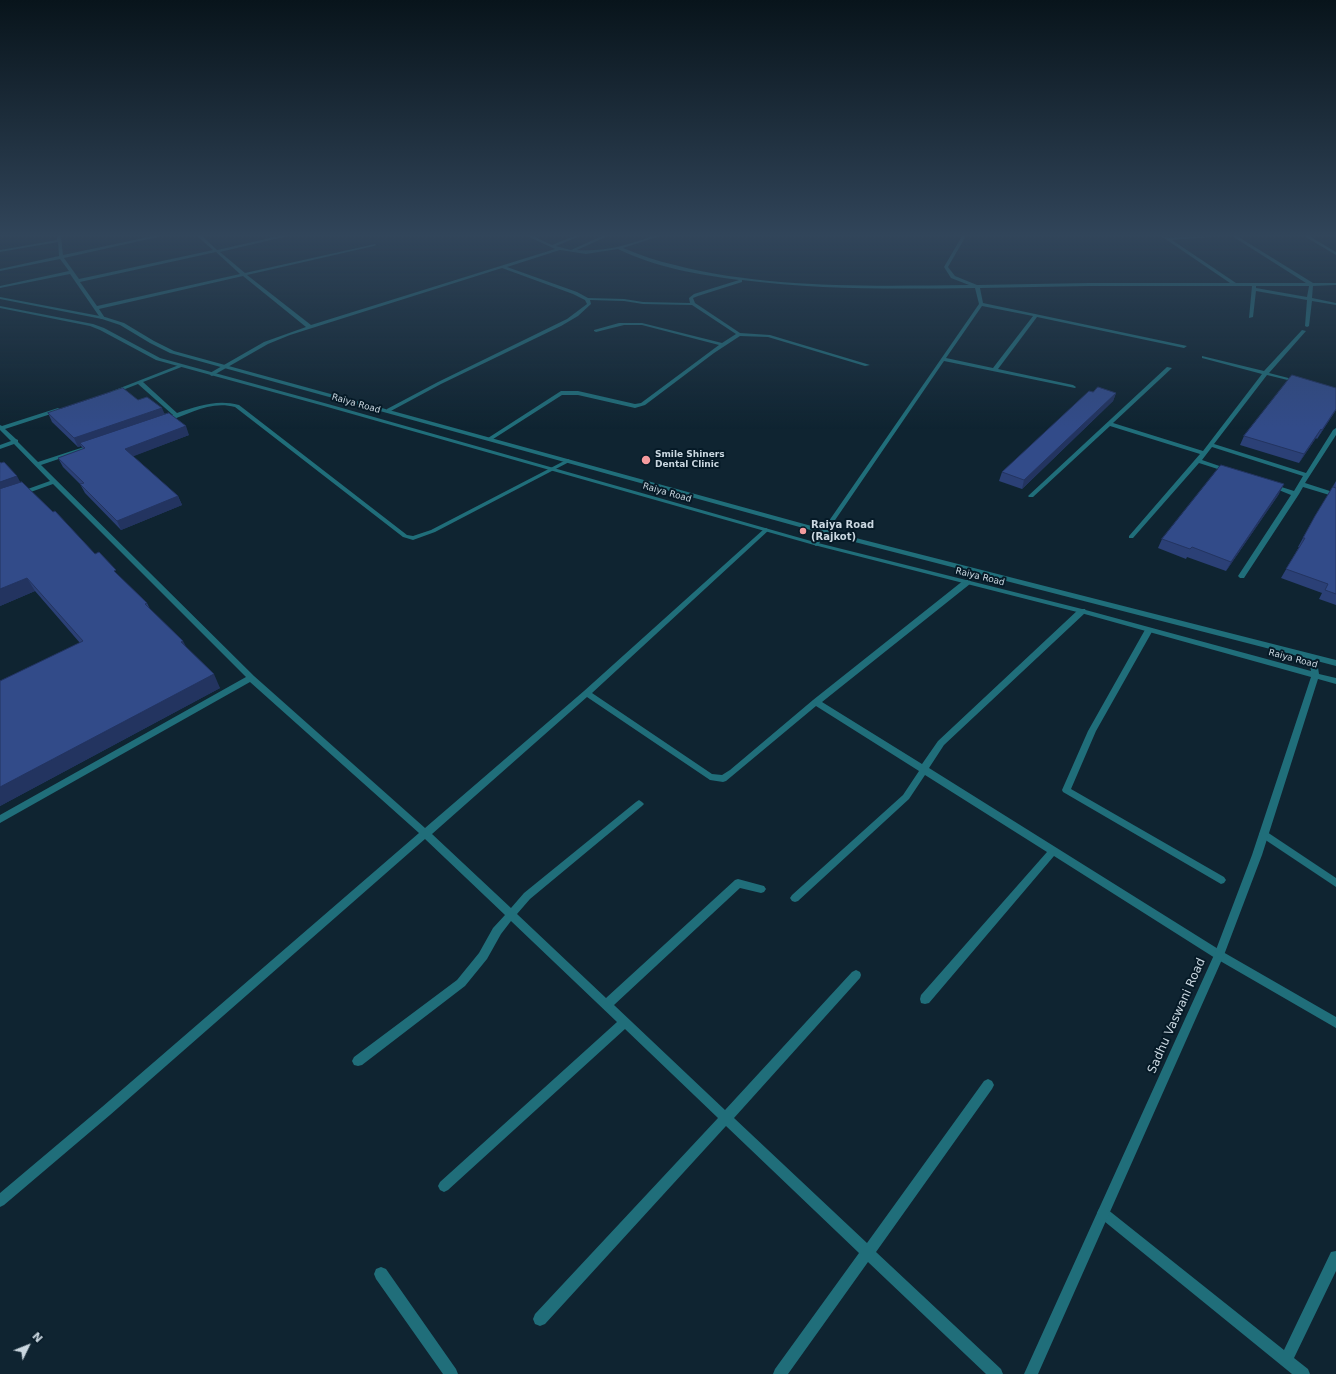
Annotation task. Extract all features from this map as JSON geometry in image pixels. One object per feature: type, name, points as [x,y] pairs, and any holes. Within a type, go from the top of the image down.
[{"type":"street","name":"Raiya Road","points":[[11,300],[103,318],[122,324],[172,352],[389,410],[824,532],[1336,663]]},
{"type":"street","points":[[91,300],[103,318]]},
{"type":"street","points":[[96,308],[133,300]]},
{"type":"street","points":[[276,300],[310,327]]},
{"type":"street","points":[[212,374],[266,343],[310,327],[396,300]]},
{"type":"street","points":[[389,410],[414,396],[560,324],[585,309],[589,304],[587,300]]},
{"type":"street","points":[[625,300],[643,304],[693,304],[739,334],[768,336],[867,364]]},
{"type":"street","points":[[692,300],[693,304]]},
{"type":"street","points":[[816,544],[981,304],[980,300]]},
{"type":"street","points":[[1251,317],[1253,300]]},
{"type":"street","points":[[1131,537],[1198,461],[1265,374],[1306,329],[1310,300]]},
{"type":"street","points":[[1311,300],[1336,304]]},
{"type":"street","points":[[981,304],[1184,346]]},
{"type":"street","name":"Raiya Road","points":[[0,306],[91,325],[102,329],[153,357],[181,366],[816,544],[1082,612],[1315,674],[1336,681]]},
{"type":"street","points":[[995,370],[1036,315]]},
{"type":"street","points":[[596,331],[622,324],[642,324],[723,345]]},
{"type":"street","points":[[490,439],[561,393],[578,393],[635,406],[643,404],[739,334]]},
{"type":"street","points":[[1204,357],[1308,385]]},
{"type":"street","points":[[942,359],[1073,387]]},
{"type":"street","points":[[104,395],[181,366]]},
{"type":"street","points":[[1031,496],[1169,368]]},
{"type":"street","points":[[139,382],[177,416]]},
{"type":"street","points":[[162,421],[213,404],[227,402],[237,406],[405,536],[413,538],[433,531],[554,470],[568,461]]},
{"type":"street","points":[[1,428],[62,409]]},
{"type":"street","points":[[1109,424],[1203,453]]},
{"type":"street","points":[[1,428],[16,441],[251,678],[425,833],[996,1374]]},
{"type":"street","points":[[1242,576],[1336,430]]},
{"type":"street","points":[[0,447],[16,441]]},
{"type":"street","points":[[38,464],[97,444]]},
{"type":"street","points":[[1210,445],[1307,475]]},
{"type":"street","points":[[1198,461],[1235,474]]},
{"type":"street","points":[[0,501],[55,481]]},
{"type":"street","points":[[1266,484],[1296,494]]},
{"type":"street","points":[[1301,484],[1336,495]]},
{"type":"street","points":[[0,1201],[106,1111],[587,693],[766,530]]},
{"type":"street","points":[[587,693],[710,777],[723,779],[734,772],[816,702],[966,582]]},
{"type":"street","points":[[795,898],[906,797],[915,787],[931,755],[941,743],[1082,612]]},
{"type":"street","points":[[1149,630],[1092,731],[1066,790],[1221,880]]},
{"type":"street","name":"Sadhu Vaswani Road","points":[[1031,1374],[1219,955],[1264,834],[1315,674],[1313,657]]},
{"type":"street","points":[[0,819],[251,678]]},
{"type":"street","points":[[816,702],[1219,955],[1336,1023]]},
{"type":"street","points":[[358,1061],[461,983],[483,956],[497,931],[527,896],[639,804]]},
{"type":"street","points":[[1264,834],[1336,883]]},
{"type":"street","points":[[925,999],[1053,851]]},
{"type":"street","points":[[606,1005],[738,883],[760,889]]},
{"type":"street","points":[[540,1320],[856,974]]},
{"type":"street","points":[[444,1186],[624,1022]]},
{"type":"street","points":[[780,1374],[988,1085]]},
{"type":"street","points":[[1103,1213],[1303,1374]]},
{"type":"street","points":[[1286,1360],[1336,1257]]},
{"type":"street","points":[[381,1274],[451,1374]]},
{"type":"building","points":[[1292,375],[1336,388],[1336,409],[1304,454],[1244,436]]},
{"type":"building","points":[[1098,387],[1116,393],[1024,480],[1002,472],[1089,391],[1093,392]]},
{"type":"building","points":[[123,388],[138,400],[147,397],[162,408],[74,438],[48,413]]},
{"type":"building","points":[[169,413],[186,426],[125,449],[178,496],[117,521],[80,484],[84,483],[58,458],[85,448],[80,443]]},
{"type":"building","points":[[0,462],[4,462],[17,476],[0,482]]},
{"type":"building","points":[[1221,465],[1284,484],[1231,562],[1192,547],[1190,549],[1162,539]]},
{"type":"building","points":[[22,482],[53,512],[55,511],[95,554],[99,552],[116,570],[114,571],[147,603],[145,604],[214,674],[0,787],[0,681],[83,641],[27,578],[0,589],[0,489]]},
{"type":"building","points":[[1333,487],[1336,488],[1336,594],[1325,590],[1328,584],[1286,569]]},
{"type":"place","name":"Smile Shiners Dental Clinic","points":[[646,460]]},
{"type":"place","name":"Raiya Road (Rajkot)","points":[[803,531]]}]
